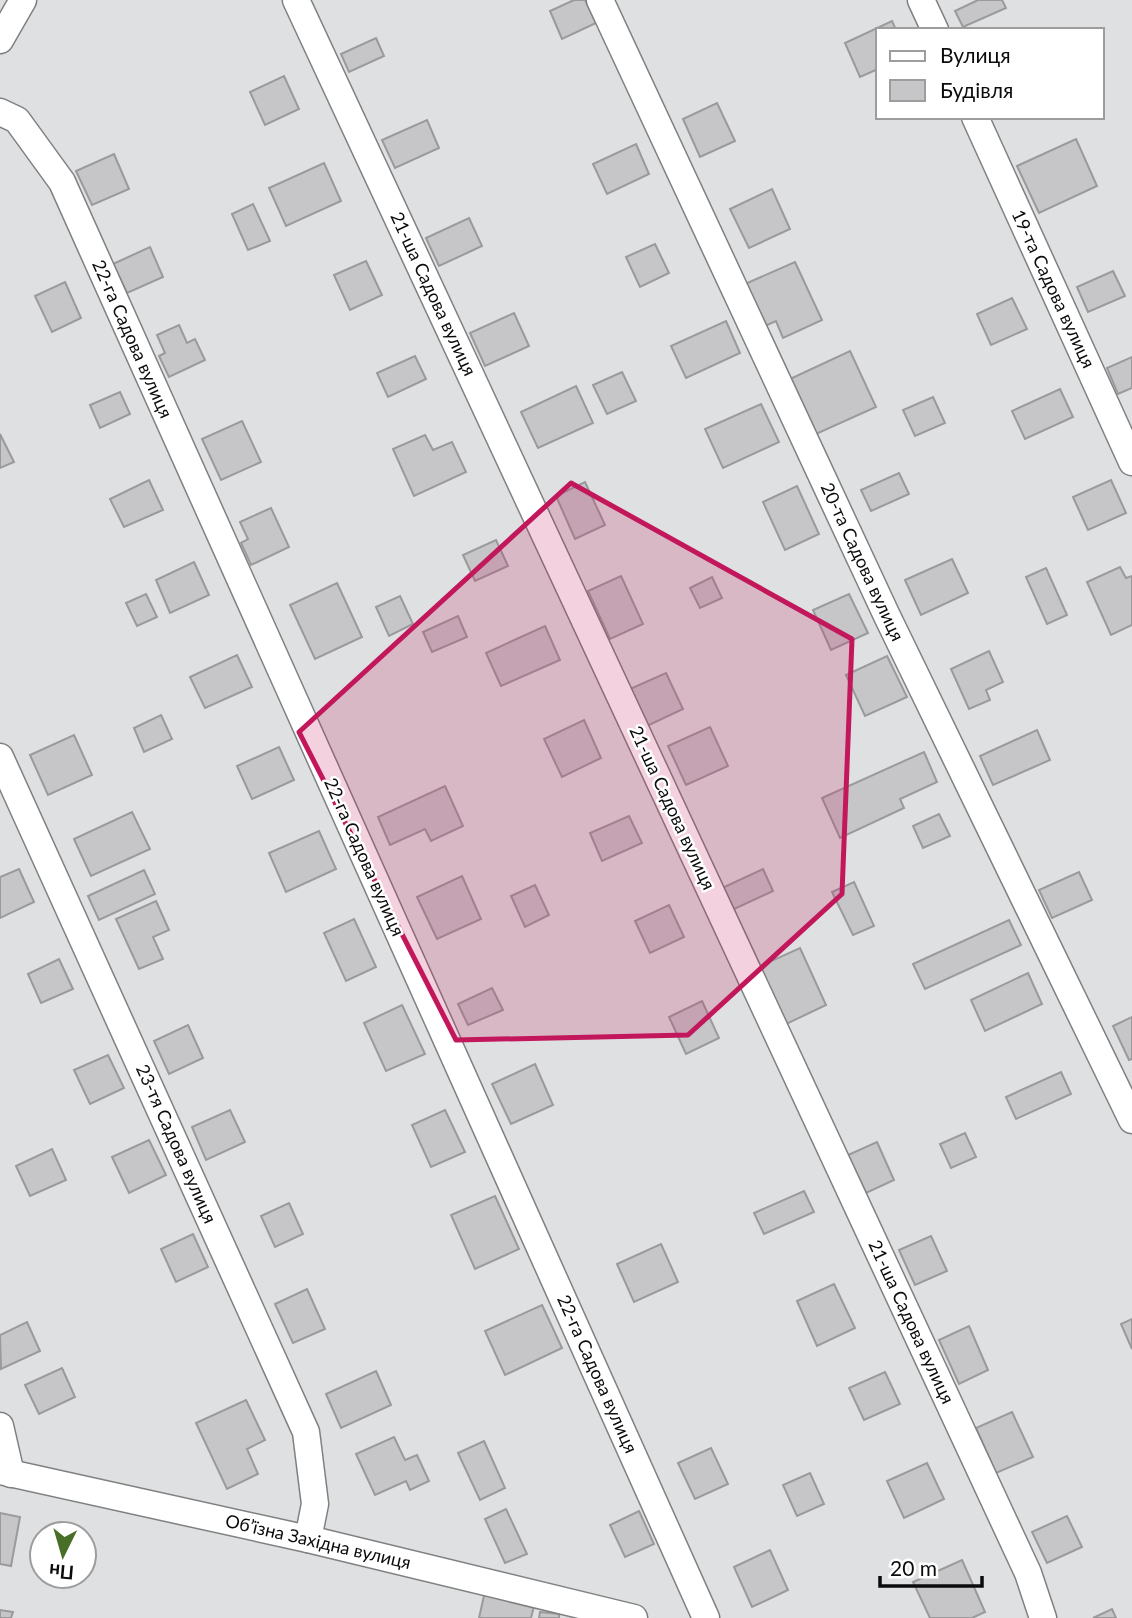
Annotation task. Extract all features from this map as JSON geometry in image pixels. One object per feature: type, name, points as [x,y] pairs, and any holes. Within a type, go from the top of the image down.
[{"type":"street","points":[[0,40],[23,0]]},
{"type":"street","name":"21-ша Садова вулиця","points":[[296,0],[1028,1573],[1043,1618]]},
{"type":"street","name":"20-та Садова вулиця","points":[[600,0],[887,616],[1132,1120]]},
{"type":"street","points":[[921,0],[934,28]]},
{"type":"street","name":"22-га Садова вулиця","points":[[0,112],[17,120],[62,182],[706,1618]]},
{"type":"street","name":"19-та Садова вулиця","points":[[976,119],[1132,462]]},
{"type":"street","name":"23-тя Садова вулиця","points":[[0,757],[306,1432],[315,1504],[308,1539]]},
{"type":"street","points":[[0,1426],[6,1472]]},
{"type":"street","name":"Обʼїзна Західна вулиця","points":[[6,1472],[308,1539],[634,1618]]},
{"type":"highlighted area","points":[[571,483],[852,639],[842,894],[688,1035],[456,1040],[299,732]]},
{"type":"building","points":[[574,0],[585,0],[596,23],[562,39],[550,11]]},
{"type":"building","points":[[978,0],[1002,0],[1006,8],[963,27],[955,11]]},
{"type":"building","points":[[892,21],[895,28],[877,28]]},
{"type":"building","points":[[876,28],[876,70],[860,77],[845,43]]},
{"type":"building","points":[[376,38],[384,56],[349,72],[341,54]]},
{"type":"building","points":[[284,76],[299,109],[265,125],[250,92]]},
{"type":"building","points":[[717,103],[735,141],[700,157],[683,119]]},
{"type":"building","points":[[427,120],[439,148],[395,168],[382,140]]},
{"type":"building","points":[[1076,139],[1097,186],[1039,213],[1017,166]]},
{"type":"building","points":[[636,144],[649,174],[607,194],[593,164]]},
{"type":"building","points":[[114,154],[129,189],[92,205],[76,171]]},
{"type":"building","points":[[324,163],[341,201],[286,226],[269,188]]},
{"type":"building","points":[[772,189],[790,229],[749,248],[730,209]]},
{"type":"building","points":[[253,204],[270,241],[248,250],[232,214]]},
{"type":"building","points":[[469,218],[482,246],[439,266],[426,238]]},
{"type":"building","points":[[655,244],[669,273],[640,287],[626,257]]},
{"type":"building","points":[[150,247],[163,277],[127,293],[113,264]]},
{"type":"building","points":[[366,261],[382,295],[350,310],[334,275]]},
{"type":"building","points":[[795,262],[822,320],[783,338],[776,321],[765,326],[745,284]]},
{"type":"building","points":[[1113,271],[1125,296],[1088,312],[1077,287]]},
{"type":"building","points":[[65,282],[81,318],[52,332],[35,296]]},
{"type":"building","points":[[1012,298],[1027,329],[991,345],[977,314]]},
{"type":"building","points":[[514,313],[529,346],[485,366],[470,333]]},
{"type":"building","points":[[726,321],[740,353],[686,378],[671,346]]},
{"type":"building","points":[[179,325],[187,343],[195,339],[205,360],[169,377],[159,356],[165,353],[157,335]]},
{"type":"building","points":[[850,351],[876,407],[816,434],[790,379]]},
{"type":"building","points":[[415,356],[426,379],[388,397],[377,373]]},
{"type":"building","points":[[1132,357],[1132,388],[1118,394],[1107,368]]},
{"type":"building","points":[[622,372],[636,401],[607,414],[593,385]]},
{"type":"building","points":[[576,386],[593,423],[538,448],[521,412]]},
{"type":"building","points":[[1060,389],[1073,417],[1025,439],[1012,411]]},
{"type":"building","points":[[120,392],[130,414],[100,428],[90,405]]},
{"type":"building","points":[[933,397],[945,423],[915,436],[903,410]]},
{"type":"building","points":[[761,404],[779,442],[723,468],[705,429]]},
{"type":"building","points":[[242,421],[261,462],[221,480],[202,439]]},
{"type":"building","points":[[0,434],[14,462],[0,468]]},
{"type":"building","points":[[425,435],[433,450],[452,442],[466,472],[414,496],[393,449]]},
{"type":"building","points":[[899,473],[909,494],[871,511],[861,490]]},
{"type":"building","points":[[149,480],[163,510],[124,527],[110,499]]},
{"type":"building","points":[[1111,480],[1126,513],[1088,530],[1073,497]]},
{"type":"building","points":[[585,482],[605,525],[575,539],[556,496]]},
{"type":"building","points":[[797,486],[819,534],[785,550],[763,502]]},
{"type":"building","points":[[271,508],[289,547],[251,565],[241,543],[248,539],[240,522]]},
{"type":"building","points":[[496,540],[508,566],[475,581],[463,555]]},
{"type":"building","points":[[952,559],[968,593],[921,615],[905,580]]},
{"type":"building","points":[[194,562],[209,595],[170,613],[156,580]]},
{"type":"building","points":[[1120,567],[1126,578],[1132,576],[1132,625],[1111,635],[1087,582]]},
{"type":"building","points":[[1046,568],[1067,615],[1047,624],[1026,577]]},
{"type":"building","points":[[621,576],[643,624],[610,639],[588,591]]},
{"type":"building","points":[[712,577],[722,598],[700,608],[690,588]]},
{"type":"building","points":[[337,583],[362,637],[315,659],[290,605]]},
{"type":"building","points":[[146,594],[157,617],[137,626],[126,603]]},
{"type":"building","points":[[849,594],[868,633],[831,650],[813,610]]},
{"type":"building","points":[[400,596],[413,624],[389,636],[376,607]]},
{"type":"building","points":[[458,616],[467,637],[432,652],[423,632]]},
{"type":"building","points":[[545,626],[560,660],[501,686],[486,653]]},
{"type":"building","points":[[989,651],[1003,682],[986,690],[990,700],[969,709],[951,669]]},
{"type":"building","points":[[237,655],[252,687],[205,708],[190,677]]},
{"type":"building","points":[[887,656],[907,697],[865,716],[846,675]]},
{"type":"building","points":[[666,673],[683,709],[647,726],[630,689]]},
{"type":"building","points":[[161,715],[172,739],[144,752],[134,728]]},
{"type":"building","points":[[584,720],[601,758],[562,777],[544,739]]},
{"type":"building","points":[[710,727],[728,766],[686,785],[668,746]]},
{"type":"building","points":[[1037,730],[1050,760],[993,785],[980,756]]},
{"type":"building","points":[[74,735],[92,775],[48,795],[30,755]]},
{"type":"building","points":[[279,747],[294,780],[252,799],[237,766]]},
{"type":"building","points":[[924,752],[937,782],[900,799],[904,808],[840,838],[822,798]]},
{"type":"building","points":[[445,786],[463,826],[431,841],[425,829],[390,845],[378,817]]},
{"type":"building","points":[[132,812],[150,849],[91,876],[74,839]]},
{"type":"building","points":[[939,814],[950,836],[923,848],[913,826]]},
{"type":"building","points":[[629,816],[642,843],[602,861],[590,833]]},
{"type":"building","points":[[319,831],[336,869],[286,892],[269,853]]},
{"type":"building","points":[[19,869],[34,902],[0,918],[0,877]]},
{"type":"building","points":[[763,869],[773,891],[730,911],[720,889]]},
{"type":"building","points":[[144,870],[155,894],[99,920],[88,896]]},
{"type":"building","points":[[1079,872],[1092,900],[1052,918],[1039,890]]},
{"type":"building","points":[[462,876],[481,919],[437,939],[417,897]]},
{"type":"building","points":[[854,882],[874,926],[853,935],[832,892]]},
{"type":"building","points":[[535,885],[549,915],[525,927],[511,896]]},
{"type":"building","points":[[156,901],[169,930],[153,937],[163,959],[139,969],[116,919]]},
{"type":"building","points":[[669,905],[684,937],[650,953],[635,921]]},
{"type":"building","points":[[354,919],[376,967],[346,981],[324,933]]},
{"type":"building","points":[[1009,920],[1021,945],[925,989],[913,964]]},
{"type":"building","points":[[800,948],[826,1005],[782,1026],[756,968]]},
{"type":"building","points":[[59,959],[73,989],[41,1003],[28,974]]},
{"type":"building","points":[[1028,973],[1042,1004],[985,1031],[971,1000]]},
{"type":"building","points":[[492,988],[503,1010],[468,1025],[458,1004]]},
{"type":"building","points":[[702,1001],[719,1038],[686,1054],[669,1017]]},
{"type":"building","points":[[402,1005],[425,1054],[386,1071],[364,1023]]},
{"type":"building","points":[[1132,1017],[1132,1059],[1129,1060],[1113,1026]]},
{"type":"building","points":[[188,1025],[203,1058],[169,1074],[154,1041]]},
{"type":"building","points":[[108,1055],[124,1088],[90,1104],[74,1070]]},
{"type":"building","points":[[535,1064],[553,1105],[511,1124],[492,1084]]},
{"type":"building","points":[[1061,1072],[1071,1094],[1016,1119],[1006,1097]]},
{"type":"building","points":[[230,1110],[245,1142],[206,1160],[192,1127]]},
{"type":"building","points":[[445,1110],[465,1152],[431,1167],[412,1125]]},
{"type":"building","points":[[965,1133],[976,1157],[951,1168],[940,1144]]},
{"type":"building","points":[[149,1140],[166,1175],[129,1193],[112,1157]]},
{"type":"building","points":[[877,1142],[894,1180],[866,1193],[848,1155]]},
{"type":"building","points":[[52,1149],[66,1180],[30,1196],[16,1166]]},
{"type":"building","points":[[804,1191],[814,1212],[764,1234],[754,1213]]},
{"type":"building","points":[[495,1196],[519,1249],[475,1269],[451,1215]]},
{"type":"building","points":[[289,1203],[303,1234],[275,1247],[261,1216]]},
{"type":"building","points":[[193,1234],[208,1267],[176,1282],[161,1249]]},
{"type":"building","points":[[931,1236],[947,1271],[915,1285],[899,1250]]},
{"type":"building","points":[[661,1244],[678,1282],[634,1302],[617,1264]]},
{"type":"building","points":[[834,1284],[855,1328],[817,1346],[797,1301]]},
{"type":"building","points":[[307,1289],[325,1329],[293,1343],[275,1304]]},
{"type":"building","points":[[542,1305],[562,1348],[505,1375],[485,1331]]},
{"type":"building","points":[[1132,1319],[1132,1349],[1121,1324]]},
{"type":"building","points":[[27,1322],[40,1351],[1,1369],[0,1335]]},
{"type":"building","points":[[969,1326],[988,1370],[959,1384],[939,1340]]},
{"type":"building","points":[[62,1368],[75,1397],[39,1414],[25,1385]]},
{"type":"building","points":[[376,1371],[391,1405],[341,1428],[326,1394]]},
{"type":"building","points":[[885,1372],[900,1404],[864,1420],[849,1388]]},
{"type":"building","points":[[246,1400],[265,1440],[247,1449],[258,1474],[227,1489],[196,1423]]},
{"type":"building","points":[[1012,1412],[1033,1457],[996,1473],[976,1428]]},
{"type":"building","points":[[394,1437],[405,1460],[417,1455],[429,1481],[410,1490],[406,1481],[375,1495],[356,1454]]},
{"type":"building","points":[[484,1441],[505,1488],[480,1500],[458,1453]]},
{"type":"building","points":[[711,1448],[728,1484],[695,1499],[678,1463]]},
{"type":"building","points":[[927,1463],[944,1499],[904,1518],[887,1481]]},
{"type":"building","points":[[810,1473],[824,1504],[797,1516],[783,1485]]},
{"type":"building","points":[[506,1509],[527,1554],[505,1563],[485,1519]]},
{"type":"building","points":[[639,1511],[654,1544],[625,1557],[610,1525]]},
{"type":"building","points":[[0,1513],[20,1517],[11,1566],[0,1564]]},
{"type":"building","points":[[1067,1516],[1082,1547],[1047,1563],[1032,1532]]},
{"type":"building","points":[[770,1550],[788,1590],[752,1607],[734,1567]]},
{"type":"building","points":[[962,1560],[985,1612],[972,1618],[930,1618],[913,1582]]},
{"type":"building","points":[[485,1591],[535,1602],[531,1618],[479,1618]]},
{"type":"building","points":[[1112,1609],[1116,1618],[1093,1618]]},
{"type":"building","points":[[0,1610],[13,1612],[11,1618],[0,1618]]},
{"type":"building","points":[[540,1612],[559,1614],[559,1618],[539,1618]]}]
